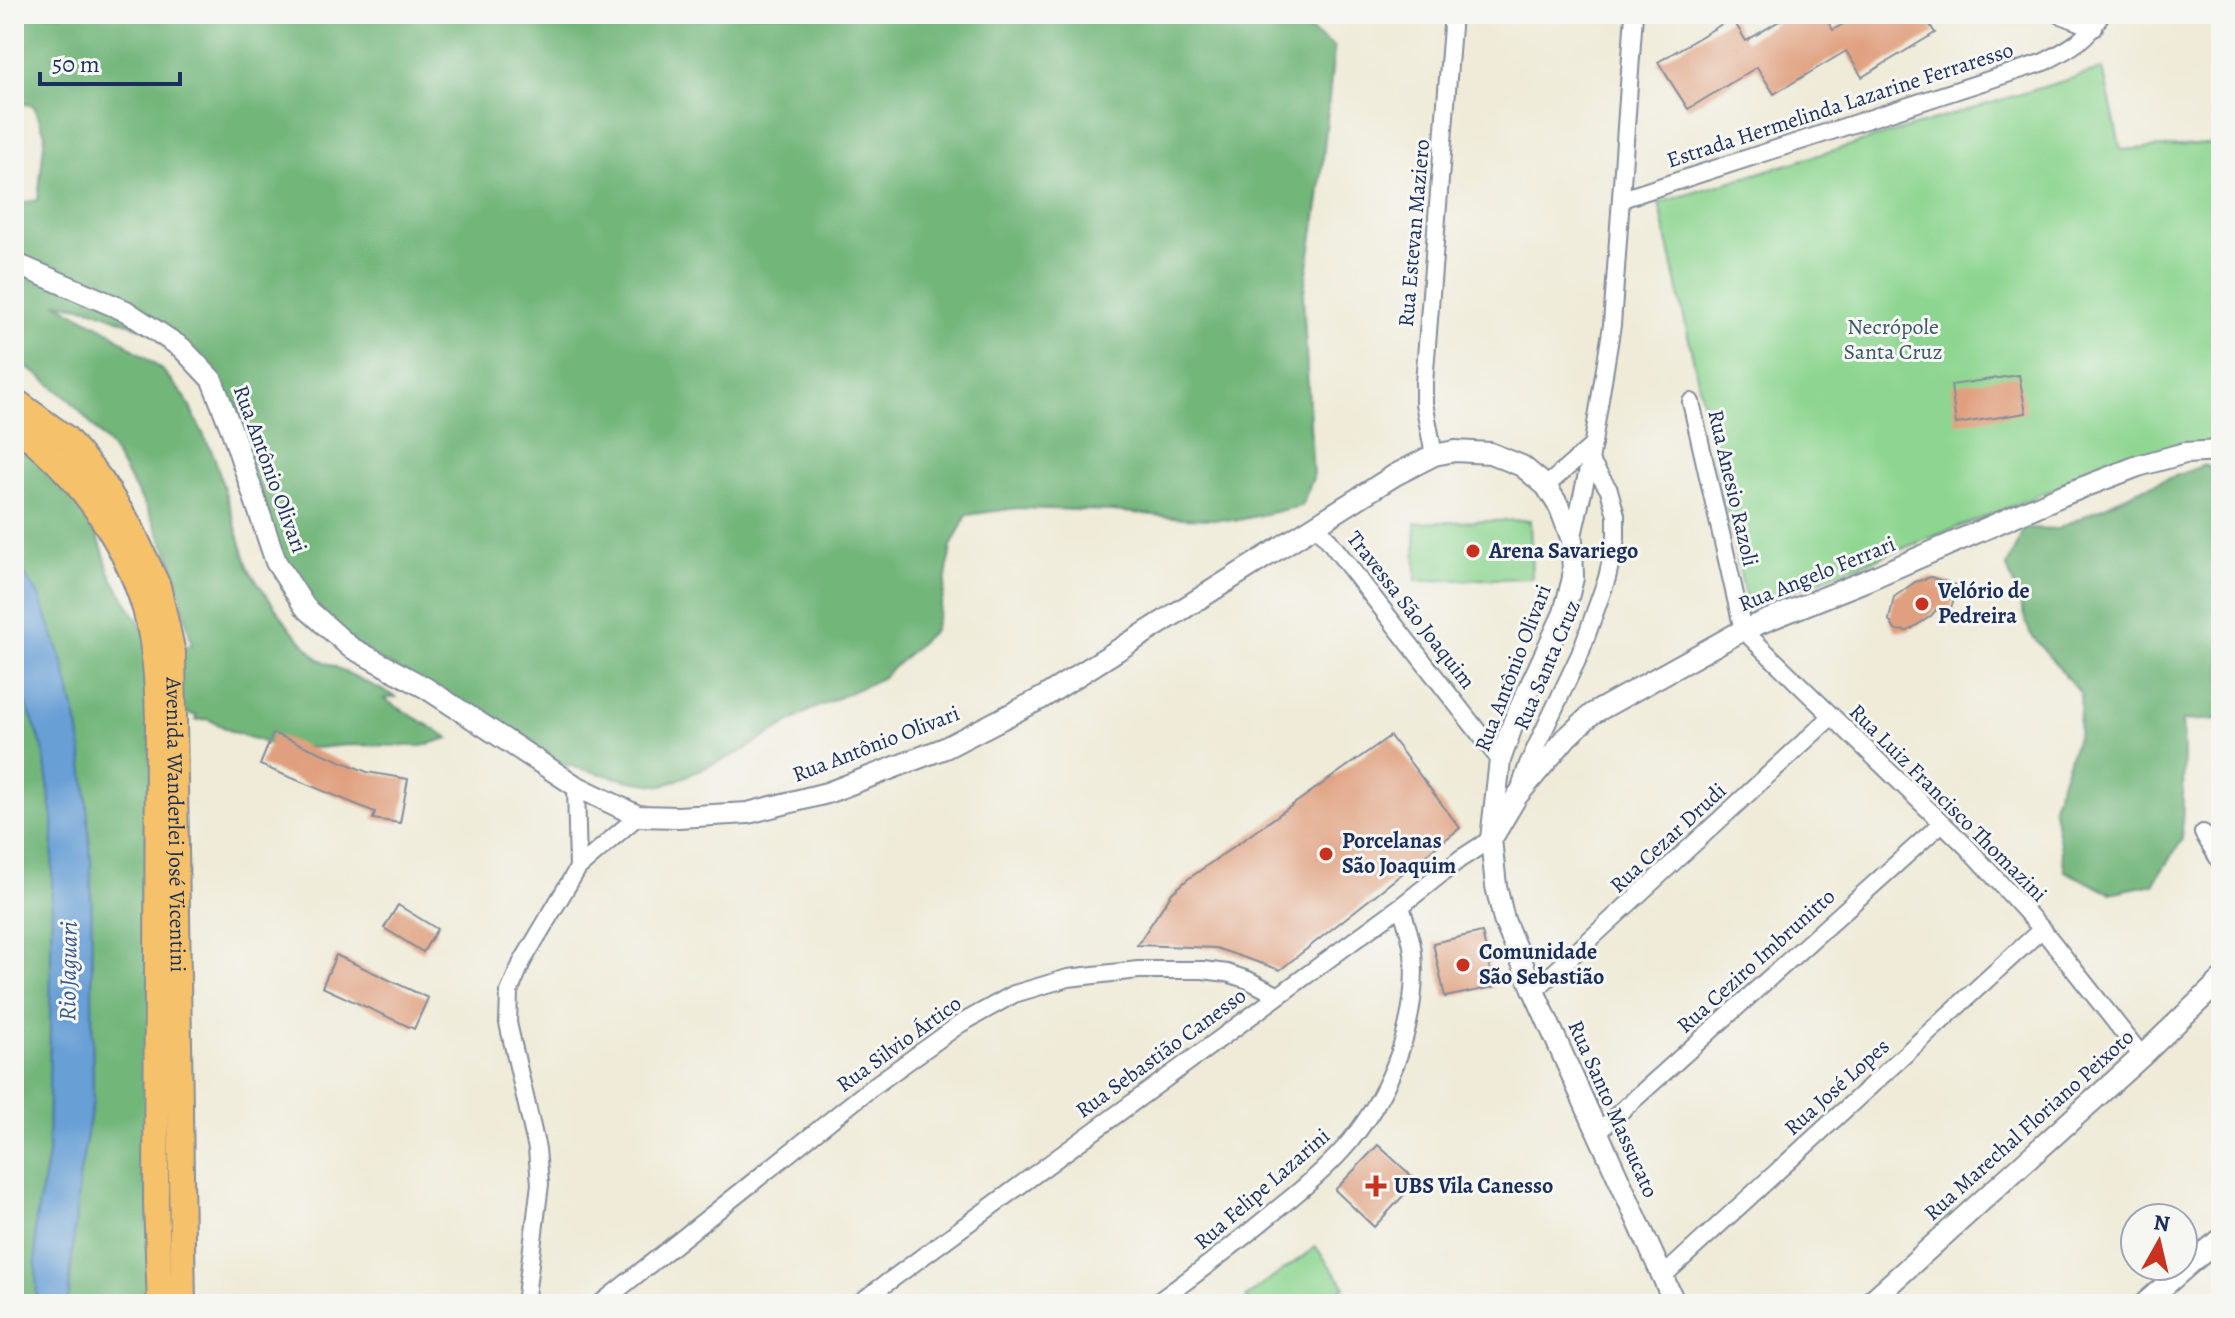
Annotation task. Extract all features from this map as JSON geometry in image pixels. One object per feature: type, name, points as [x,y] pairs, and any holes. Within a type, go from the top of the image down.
[{"type":"main road","name":"Avenida Wanderlei José Vicentini","points":[[14,400],[66,438],[101,480],[132,530],[158,586],[173,653],[183,1304]]},
{"type":"main road","name":"Avenida Wanderlei José Vicentini","points":[[14,426],[82,490],[120,548],[145,609],[156,662],[156,1204],[160,1304]]},
{"type":"street","name":"Rua Estevan Maziero","points":[[1434,455],[1424,403],[1424,383],[1453,14]]},
{"type":"street","points":[[1572,540],[1592,453],[1612,325],[1634,14]]},
{"type":"street","points":[[2058,14],[2098,21]]},
{"type":"street","name":"Estrada Hermelinda Lazarine Ferraresso","points":[[1622,199],[2044,62],[2074,46],[2098,21]]},
{"type":"street","name":"Rua Antônio Olivari","points":[[14,263],[126,311],[182,348],[212,380],[276,562],[305,607],[350,647],[426,688],[576,786],[638,816],[748,813],[827,793],[945,748],[1042,698],[1395,475],[1434,455],[1455,451],[1490,453],[1522,466],[1546,486],[1560,508],[1572,540],[1573,578],[1564,613],[1514,721],[1500,760],[1491,839]]},
{"type":"street","name":"Rua Anesio Razoli","points":[[1691,402],[1743,630]]},
{"type":"street","name":"Rua Angelo Ferrari","points":[[1491,839],[1517,796],[1567,737],[1592,714],[1743,630],[2138,466],[2185,453],[2221,451]]},
{"type":"street","points":[[1546,486],[1592,453]]},
{"type":"street","name":"Rua Santa Cruz","points":[[1517,796],[1528,764],[1580,654],[1607,578],[1616,538],[1616,515],[1609,490],[1592,453]]},
{"type":"street","name":"Travessa São Joaquim","points":[[1316,524],[1500,760]]},
{"type":"street","name":"Rua Luiz Francisco Thomazini","points":[[1743,630],[1942,823],[2042,929],[2142,1056]]},
{"type":"street","name":"Rua Cezar Drudi","points":[[1534,991],[1831,717]]},
{"type":"street","points":[[576,786],[578,868]]},
{"type":"street","points":[[525,1304],[540,1184],[537,1149],[508,1023],[509,992],[522,962],[578,868],[638,816]]},
{"type":"street","name":"Rua Ceziro Imbrunitto","points":[[1599,1131],[1942,823]]},
{"type":"street","points":[[2203,833],[2221,863]]},
{"type":"street","name":"Rua Santo Massucato","points":[[1491,839],[1496,886],[1504,920],[1675,1304]]},
{"type":"street","name":"Rua Sebastião Canesso","points":[[858,1304],[1491,839]]},
{"type":"street","name":"Rua Felipe Lazarini","points":[[1155,1304],[1221,1256],[1309,1183],[1351,1141],[1385,1089],[1402,1046],[1413,995],[1413,951],[1401,906]]},
{"type":"street","name":"Rua José Lopes","points":[[1662,1277],[2042,929]]},
{"type":"street","name":"Rua Silvio Ártico","points":[[600,1304],[871,1088],[960,1024],[1014,994],[1068,978],[1138,970],[1203,970],[1248,980],[1277,995]]},
{"type":"street","name":"Rua Marechal Floriano Peixoto","points":[[1868,1304],[2142,1056],[2221,980]]},
{"type":"street","points":[[2144,1304],[2221,1239]]},
{"type":"green space","points":[[14,14],[1287,14],[1334,47],[1319,199],[1303,297],[1313,478],[1301,506],[1239,520],[1017,508],[967,515],[951,546],[934,630],[882,678],[809,711],[739,753],[663,786],[558,763],[355,645],[286,583],[213,399],[156,334],[93,309],[56,303],[110,332],[162,370],[185,397],[214,456],[249,570],[289,627],[317,658],[396,697],[384,699],[449,738],[422,746],[348,745],[317,748],[273,745],[233,732],[208,719],[196,720],[196,715],[166,710],[178,1304],[14,1304],[14,676],[18,675],[14,591],[14,439],[50,472],[81,510],[100,542],[115,583],[159,652],[192,645],[173,563],[147,509],[110,446],[72,402],[14,358],[14,204],[38,200],[45,134],[34,106],[14,101]]},
{"type":"green space","name":"Necrópole Santa Cruz","points":[[2103,69],[2121,150],[2221,143],[2221,439],[2113,465],[1813,583],[1747,604],[1659,203]]},
{"type":"green space","points":[[2204,465],[2221,472],[2221,719],[2182,721],[2182,840],[2153,884],[2110,893],[2065,871],[2053,805],[2079,731],[2081,694],[2030,633],[2007,566],[2024,528],[2058,529],[2138,490]]},
{"type":"green space","name":"Arena Savariego","points":[[1530,520],[1532,578],[1416,581],[1415,523]]},
{"type":"green space","points":[[1316,1247],[1345,1287],[1321,1304],[1251,1304],[1246,1297]]},
{"type":"water","name":"Rio Jaguari","points":[[14,560],[39,596],[64,665],[79,731],[86,788],[91,863],[93,1101],[79,1179],[68,1304],[37,1304],[35,1225],[48,1155],[53,821],[43,748],[15,673],[14,676]]},
{"type":"building","points":[[1791,14],[1823,14],[1833,30],[1860,14],[1923,14],[1935,33],[1862,77],[1846,51],[1774,94],[1757,67],[1688,109],[1658,62],[1732,18],[1746,41]]},
{"type":"building","points":[[2019,375],[2026,413],[1956,424],[1951,385]]},
{"type":"building","name":"Velório de Pedreira","points":[[1931,577],[1958,586],[1949,614],[1936,610],[1908,631],[1895,630],[1889,620],[1894,597],[1915,582]]},
{"type":"building","points":[[273,733],[367,772],[408,779],[400,823],[373,819],[375,812],[260,765]]},
{"type":"building","name":"Porcelanas São Joaquim","points":[[1390,736],[1460,828],[1280,970],[1216,948],[1137,945],[1172,893],[1188,879]]},
{"type":"building","points":[[398,905],[437,929],[423,952],[384,928]]},
{"type":"building","name":"Comunidade São Sebastião","points":[[1482,932],[1494,987],[1445,997],[1433,943]]},
{"type":"building","points":[[336,955],[428,998],[414,1029],[322,987]]},
{"type":"building","name":"UBS Vila Canesso","points":[[1378,1145],[1417,1181],[1374,1227],[1335,1190]]},
{"type":"place","name":"Arena Savariego","points":[[1473,551]]},
{"type":"place","name":"Velório de Pedreira","points":[[1922,604]]},
{"type":"place","name":"Porcelanas São Joaquim","points":[[1326,854]]},
{"type":"place","name":"Comunidade São Sebastião","points":[[1463,965]]},
{"type":"place","name":"UBS Vila Canesso","points":[[1376,1186]]}]
